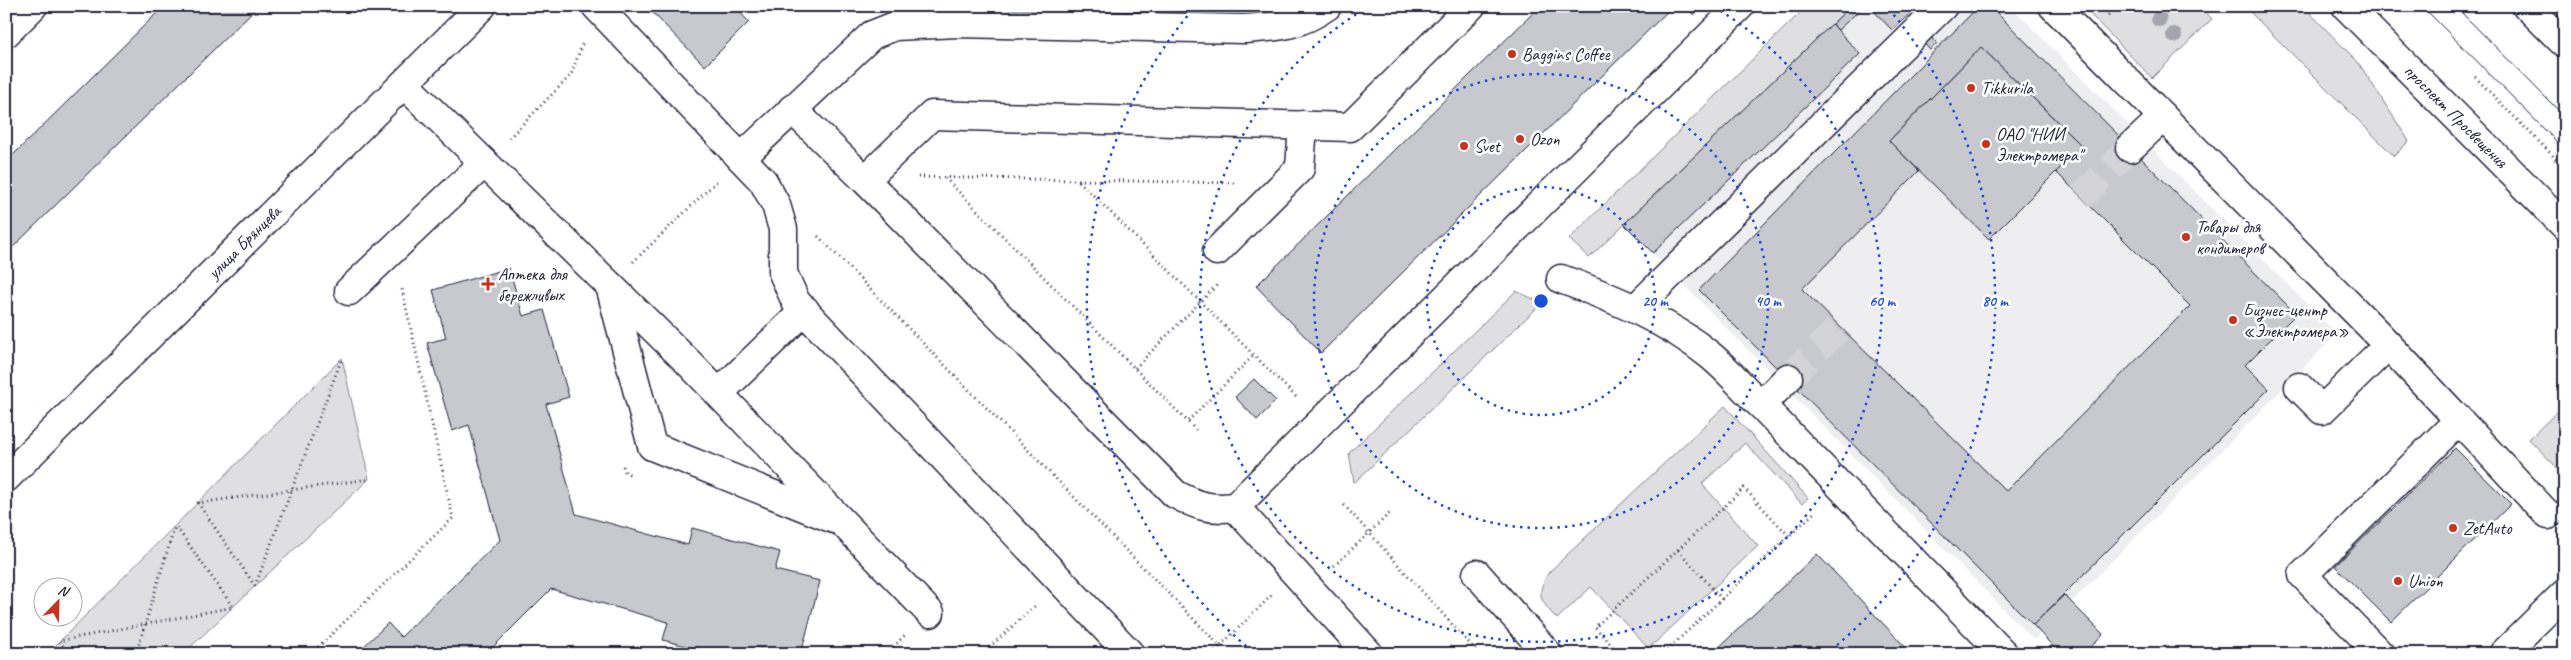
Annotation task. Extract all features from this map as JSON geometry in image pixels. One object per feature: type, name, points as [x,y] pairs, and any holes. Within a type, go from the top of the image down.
[{"type":"street","points":[[6,33],[32,6]]},
{"type":"street","name":"улица Брянцева","points":[[6,478],[482,6]]},
{"type":"street","points":[[596,6],[763,181],[776,204],[783,229],[783,273],[796,302],[1130,654]]},
{"type":"street","points":[[741,158],[872,35],[895,26],[957,15],[1242,18],[1287,26],[1314,16],[1328,6]]},
{"type":"street","points":[[865,180],[932,115],[1350,127],[1471,6]]},
{"type":"street","points":[[792,109],[865,180],[1175,494],[1198,506],[1218,509],[1235,507],[1740,6]]},
{"type":"street","points":[[1636,309],[1943,6]]},
{"type":"street","points":[[2053,6],[2388,345],[2548,515]]},
{"type":"street","name":"проспект Просвещения","points":[[2346,6],[2565,226]]},
{"type":"street","points":[[2527,6],[2565,44]]},
{"type":"street","points":[[404,84],[719,392],[930,613]]},
{"type":"street","points":[[2130,148],[2163,117]]},
{"type":"street","points":[[1216,251],[1300,168],[1302,126]]},
{"type":"street","points":[[349,291],[484,163]]},
{"type":"street","points":[[1561,279],[1618,300],[1636,309],[1711,356],[2004,654]]},
{"type":"street","points":[[610,284],[652,446],[844,523]]},
{"type":"street","points":[[719,392],[805,310]]},
{"type":"street","points":[[2299,387],[2322,410],[2388,345]]},
{"type":"street","points":[[1761,405],[1788,378]]},
{"type":"street","points":[[2380,654],[2303,575],[2459,420]]},
{"type":"street","points":[[1235,507],[1370,654]]},
{"type":"street","points":[[1477,574],[1548,654]]},
{"type":"street","points":[[2512,651],[2565,593]]},
{"type":"path","points":[[484,163],[571,75],[584,41]]},
{"type":"path","points":[[2476,78],[2565,168]]},
{"type":"path","points":[[610,284],[741,158]]},
{"type":"path","points":[[916,177],[1260,184],[1272,196]]},
{"type":"path","points":[[945,178],[1196,430]]},
{"type":"path","points":[[1079,181],[1255,354],[1299,400]]},
{"type":"path","points":[[776,204],[801,219],[1220,646]]},
{"type":"path","points":[[311,654],[453,518],[400,281]]},
{"type":"path","points":[[1188,421],[1255,354]]},
{"type":"path","points":[[342,358],[292,490],[255,586],[198,503],[292,490],[370,480]]},
{"type":"path","points":[[622,463],[625,472],[634,476]]},
{"type":"path","points":[[1620,654],[1595,627],[1744,488],[1789,536]]},
{"type":"path","points":[[1344,505],[1479,654]]},
{"type":"path","points":[[1662,654],[1818,509]]},
{"type":"path","points":[[1211,654],[1303,580],[1369,532],[1390,513]]},
{"type":"path","points":[[69,654],[59,641],[145,624],[233,607],[175,525],[151,606],[145,624],[136,654]]},
{"type":"path","points":[[1678,550],[1722,599]]},
{"type":"path","points":[[982,654],[1061,581]]},
{"type":"shaded area","points":[[1807,6],[1851,6],[1589,258],[1569,239]]},
{"type":"shaded area","points":[[1851,6],[2010,6],[2337,334],[2034,640],[1624,224]]},
{"type":"shaded area","points":[[2082,6],[2200,6],[2212,19],[2152,78]]},
{"type":"shaded area","points":[[2244,6],[2303,6],[2358,62],[2409,141],[2394,156]]},
{"type":"shaded area","points":[[1516,291],[1542,303],[1354,483],[1349,453]]},
{"type":"shaded area","points":[[342,358],[369,479],[183,654],[47,654],[73,628],[82,628],[82,619]]},
{"type":"shaded area","points":[[2565,404],[2565,476],[2529,439]]},
{"type":"shaded area","points":[[1725,406],[1808,498],[1802,504],[1745,443],[1702,484],[1758,546],[1656,642],[1648,648],[1591,587],[1557,619],[1541,597],[1542,586],[1549,572]]},
{"type":"building","points":[[164,6],[258,6],[6,254],[6,162]]},
{"type":"building","points":[[646,6],[734,6],[749,22],[705,66]]},
{"type":"building","name":"Svet","points":[[1540,6],[1673,6],[1321,353],[1256,286]]},
{"type":"building","points":[[1683,6],[1703,6],[1694,15]]},
{"type":"building","points":[[1851,6],[1864,6],[1838,30],[1832,24]]},
{"type":"building","points":[[1869,6],[1904,6],[1911,13],[1892,30]]},
{"type":"building","name":"Бизнес-центр «Электромера»","points":[[1979,6],[1990,6],[2296,314],[2245,365],[2269,389],[2033,625],[1699,290]],"holes":[[[1981,47],[2082,146],[2056,172],[2190,306],[2006,491],[1802,289],[1919,171],[1889,141]]]},
{"type":"building","points":[[1832,24],[1860,54],[1653,253],[1624,224]]},
{"type":"building","points":[[1928,35],[1937,43],[1930,50],[1922,41]]},
{"type":"building","name":"ОАО \"НИИ Электромера\"","points":[[1981,47],[2082,146],[1989,239],[1889,141]]},
{"type":"building","points":[[509,268],[523,316],[544,310],[569,397],[546,404],[576,514],[688,545],[692,528],[780,552],[775,570],[820,581],[801,654],[781,654],[755,647],[753,654],[715,654],[663,640],[668,622],[551,589],[486,654],[356,654],[388,623],[401,637],[500,540],[469,425],[452,431],[427,343],[446,338],[433,290]]},
{"type":"building","points":[[1254,379],[1276,401],[1257,420],[1235,397]]},
{"type":"building","points":[[2455,448],[2511,504],[2391,622],[2335,566]]},
{"type":"building","points":[[1817,554],[1912,654],[1712,654]]},
{"type":"building","points":[[2064,595],[2103,634],[2084,654],[2060,654],[2033,625]]},
{"type":"tunnel","points":[[2081,197],[2130,148]]},
{"type":"tunnel","points":[[1788,378],[1840,327]]},
{"type":"tram line","points":[[2422,6],[2565,150]]},
{"type":"tram line","points":[[2455,6],[2565,117]]},
{"type":"place","name":"Baggins Coffee","points":[[1512,54]]},
{"type":"place","name":"Tikkurila","points":[[1971,88]]},
{"type":"place","name":"Ozon","points":[[1520,139]]},
{"type":"place","name":"ОАО \"НИИ Электромера\"","points":[[1986,144]]},
{"type":"place","name":"Svet","points":[[1464,146]]},
{"type":"place","name":"Товары для кондитеров","points":[[2186,237]]},
{"type":"place","name":"Аптека для бережливых","points":[[488,284]]},
{"type":"place","name":"Бизнес-центр «Электромера»","points":[[2233,320]]},
{"type":"place","name":"ZetAuto","points":[[2453,528]]},
{"type":"place","name":"Union","points":[[2398,581]]}]
